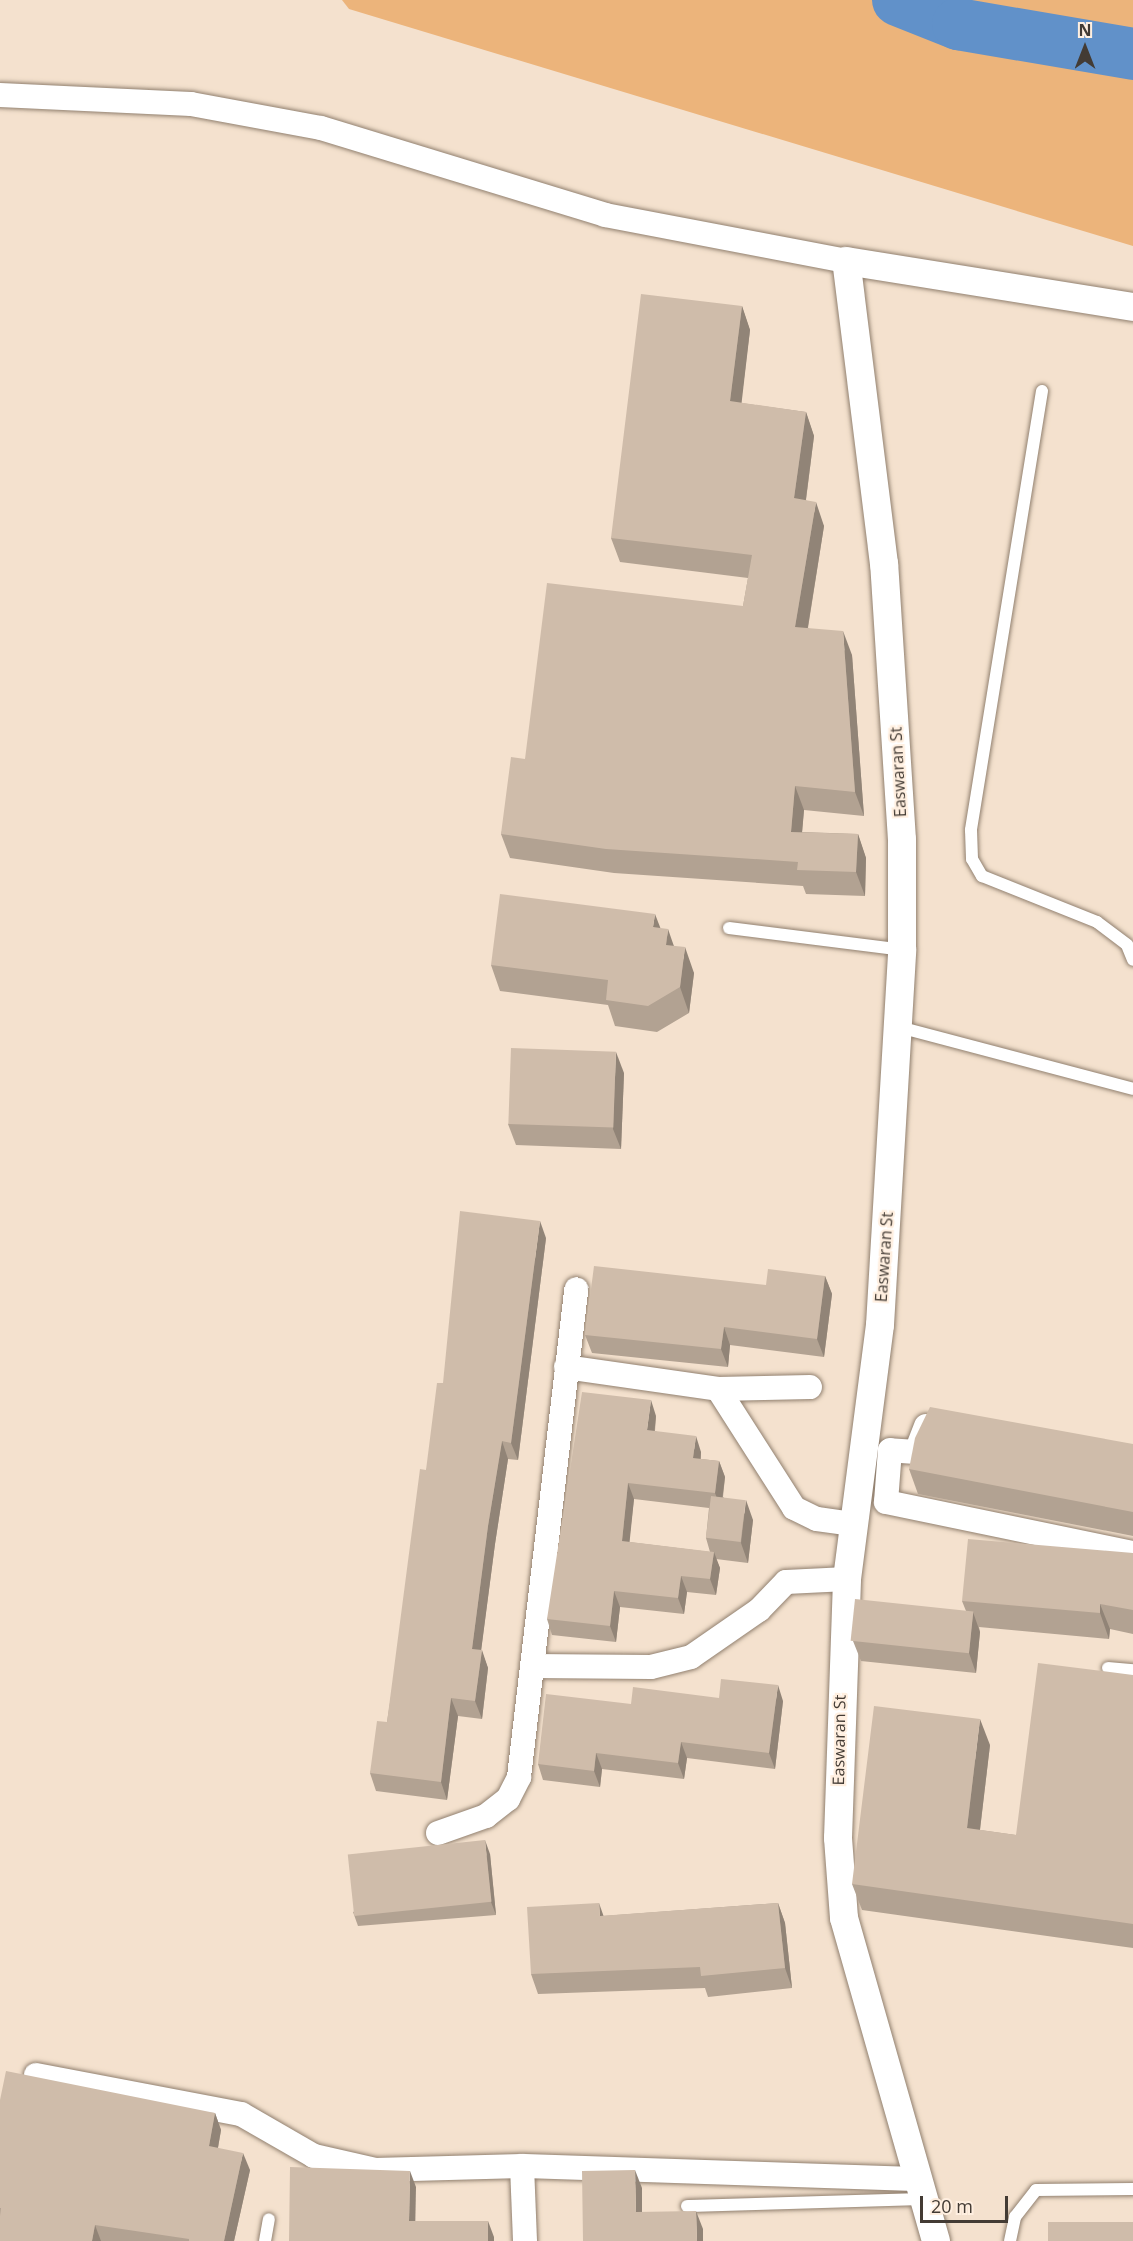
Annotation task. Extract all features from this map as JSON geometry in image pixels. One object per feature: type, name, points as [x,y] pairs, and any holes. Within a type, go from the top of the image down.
[{"type":"street","points":[[0,95],[191,104],[321,128],[605,215],[846,261],[1133,307]]},
{"type":"street","name":"Easwaran St","points":[[846,261],[884,564],[902,840],[902,950],[880,1325],[847,1579],[838,1718],[844,1918],[936,2241]]},
{"type":"street","points":[[438,1833],[486,1816],[508,1799],[519,1777],[576,1289]]},
{"type":"street","points":[[566,1367],[718,1389],[810,1387]]},
{"type":"street","points":[[718,1389],[794,1508],[817,1519],[854,1524]]},
{"type":"street","points":[[944,1413],[933,1411],[915,1452],[890,1450],[886,1502],[1133,1553]]},
{"type":"street","points":[[860,1484],[887,1487]]},
{"type":"street","points":[[532,1666],[651,1667],[691,1657],[759,1610],[786,1582],[847,1579]]},
{"type":"street","points":[[36,2075],[241,2114],[314,2156],[375,2170],[522,2166],[921,2189]]},
{"type":"street","points":[[522,2166],[525,2241]]},
{"type":"lane","points":[[1042,391],[971,830],[972,859],[982,876],[1097,922],[1127,945],[1133,960]]},
{"type":"lane","points":[[729,928],[902,950]]},
{"type":"lane","points":[[899,1027],[1133,1089]]},
{"type":"lane","points":[[1108,1668],[1133,1670]]},
{"type":"lane","points":[[687,2206],[921,2189]]},
{"type":"lane","points":[[1010,2241],[1015,2217],[1036,2190],[1133,2189]]},
{"type":"lane","points":[[265,2241],[269,2219]]},
{"type":"shaded area","points":[[342,0],[1133,0],[1133,246],[349,9]]},
{"type":"building","points":[[641,294],[742,306],[730,401],[806,412],[794,498],[816,502],[795,627],[843,631],[855,792],[795,786],[791,832],[858,834],[856,872],[797,870],[798,862],[606,849],[501,834],[511,757],[525,759],[547,583],[743,606],[752,555],[611,538]]},
{"type":"building","points":[[500,894],[655,914],[653,927],[668,929],[666,945],[685,947],[680,987],[648,1006],[606,1000],[608,980],[491,965]]},
{"type":"building","points":[[511,1048],[616,1052],[613,1128],[508,1124]]},
{"type":"building","points":[[460,1211],[540,1221],[511,1443],[502,1441],[488,1526],[472,1649],[482,1650],[475,1701],[451,1698],[441,1782],[370,1773],[377,1721],[387,1722],[420,1469],[426,1470],[437,1383],[443,1383]]},
{"type":"building","points":[[594,1266],[766,1285],[768,1269],[825,1276],[817,1339],[724,1327],[721,1349],[585,1335]]},
{"type":"building","points":[[582,1392],[651,1400],[647,1430],[696,1436],[693,1458],[719,1461],[715,1493],[628,1483],[622,1541],[714,1552],[710,1579],[681,1576],[678,1598],[614,1591],[610,1626],[547,1619]]},
{"type":"building","points":[[930,1407],[1133,1444],[1133,1512],[909,1469],[915,1438]]},
{"type":"building","points":[[711,1496],[746,1500],[741,1542],[706,1538]]},
{"type":"building","points":[[968,1539],[1133,1553],[1133,1610],[1100,1604],[1100,1613],[962,1601]]},
{"type":"building","points":[[855,1599],[973,1611],[969,1653],[851,1641]]},
{"type":"building","points":[[1038,1663],[1133,1675],[1133,1924],[852,1884],[874,1706],[980,1719],[967,1828],[1016,1835]]},
{"type":"building","points":[[721,1679],[778,1685],[769,1753],[681,1742],[678,1763],[596,1753],[594,1771],[538,1764],[546,1694],[631,1704],[633,1687],[719,1698]]},
{"type":"building","points":[[485,1840],[491,1902],[354,1916],[348,1854]]},
{"type":"building","points":[[599,1903],[600,1916],[778,1903],[785,1968],[701,1976],[700,1967],[531,1974],[527,1907]]},
{"type":"building","points":[[6,2071],[215,2113],[209,2146],[243,2153],[224,2241],[189,2241],[189,2239],[95,2225],[92,2241],[0,2241],[0,2100]]},
{"type":"building","points":[[290,2167],[410,2171],[409,2221],[488,2221],[488,2241],[289,2241]]},
{"type":"building","points":[[635,2170],[636,2212],[696,2211],[697,2241],[583,2241],[582,2171]]},
{"type":"building","points":[[1048,2222],[1133,2222],[1133,2241],[1048,2241]]},
{"type":"waterway","points":[[898,0],[958,24],[1133,54]]}]
